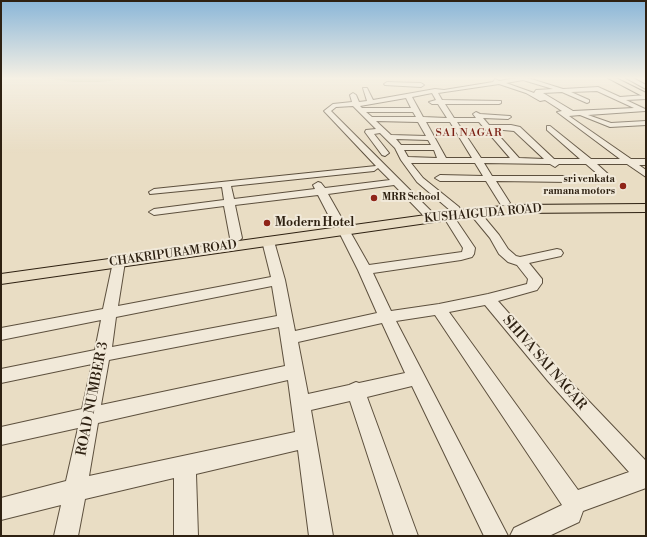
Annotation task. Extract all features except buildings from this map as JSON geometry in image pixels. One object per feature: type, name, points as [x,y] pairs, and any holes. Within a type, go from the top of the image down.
[{"type":"main road","name":"KUSHAIGUDA ROAD","points":[[342,227],[451,213],[505,202],[646,202]]},
{"type":"main road","name":"KUSHAIGUDA ROAD","points":[[342,227],[427,213],[475,213],[514,209],[646,208]]},
{"type":"main road","name":"CHAKRIPURAM ROAD","points":[[2,279],[236,238],[342,227]]},
{"type":"main road","name":"CHAKRIPURAM ROAD","points":[[2,279],[119,262],[166,251],[268,241],[342,227]]},
{"type":"street","points":[[356,103],[357,107],[368,119],[383,129],[399,147],[406,161],[420,180],[451,213],[469,248],[468,254],[461,256],[365,270]]},
{"type":"street","points":[[357,107],[369,103]]},
{"type":"street","points":[[416,110],[422,103]]},
{"type":"street","points":[[441,103],[505,202]]},
{"type":"street","points":[[467,103],[517,161]]},
{"type":"street","points":[[472,109],[497,106],[474,103]]},
{"type":"street","points":[[550,103],[570,113],[607,124],[646,123]]},
{"type":"street","points":[[554,103],[570,113],[629,162],[646,174]]},
{"type":"street","points":[[601,103],[618,111]]},
{"type":"street","points":[[628,103],[643,110]]},
{"type":"street","points":[[631,103],[643,110]]},
{"type":"street","points":[[416,110],[335,105],[327,111],[377,167],[427,213]]},
{"type":"street","points":[[331,107],[341,112]]},
{"type":"street","points":[[416,110],[421,119],[422,128],[431,138],[444,160]]},
{"type":"street","points":[[570,113],[643,110]]},
{"type":"street","points":[[605,112],[630,124]]},
{"type":"street","points":[[368,119],[508,117]]},
{"type":"street","points":[[440,178],[570,180],[517,129],[511,127],[487,127]]},
{"type":"street","points":[[550,128],[603,174]]},
{"type":"street","points":[[383,129],[369,132],[385,153]]},
{"type":"street","points":[[389,137],[431,138]]},
{"type":"street","points":[[399,147],[437,148]]},
{"type":"street","points":[[154,192],[312,175],[377,167],[406,161],[478,160],[646,162]]},
{"type":"street","points":[[312,175],[365,270],[416,378],[496,536]]},
{"type":"street","points":[[154,212],[390,183]]},
{"type":"street","points":[[226,184],[236,238]]},
{"type":"street","points":[[475,213],[495,236],[503,251],[512,260],[522,262],[557,253]]},
{"type":"street","points":[[268,241],[278,280],[301,404],[321,536]]},
{"type":"street","name":"ROAD NUMBER 3","points":[[66,536],[119,262]]},
{"type":"street","points":[[289,338],[386,317],[439,309],[488,299],[532,287],[535,283],[535,279],[522,262]]},
{"type":"street","points":[[1,334],[278,280]]},
{"type":"street","name":"SHIVA SAI NAGAR","points":[[488,299],[554,376],[643,470],[574,503]]},
{"type":"street","points":[[439,309],[574,503],[571,514],[522,536]]},
{"type":"street","points":[[1,376],[285,320]]},
{"type":"street","points":[[1,436],[89,418],[295,371]]},
{"type":"street","points":[[301,404],[356,390],[416,378]]},
{"type":"street","points":[[356,390],[406,536]]},
{"type":"street","points":[[1,509],[75,490],[306,439]]},
{"type":"street","points":[[185,466],[186,536]]},
{"type":"place","name":"sri venkata ramana motors","points":[[623,186]]},
{"type":"place","name":"MRR School","points":[[374,198]]},
{"type":"place","name":"Modern Hotel","points":[[267,223]]},
{"type":"district","name":"SAI NAGAR","points":[[469,133]]}]
